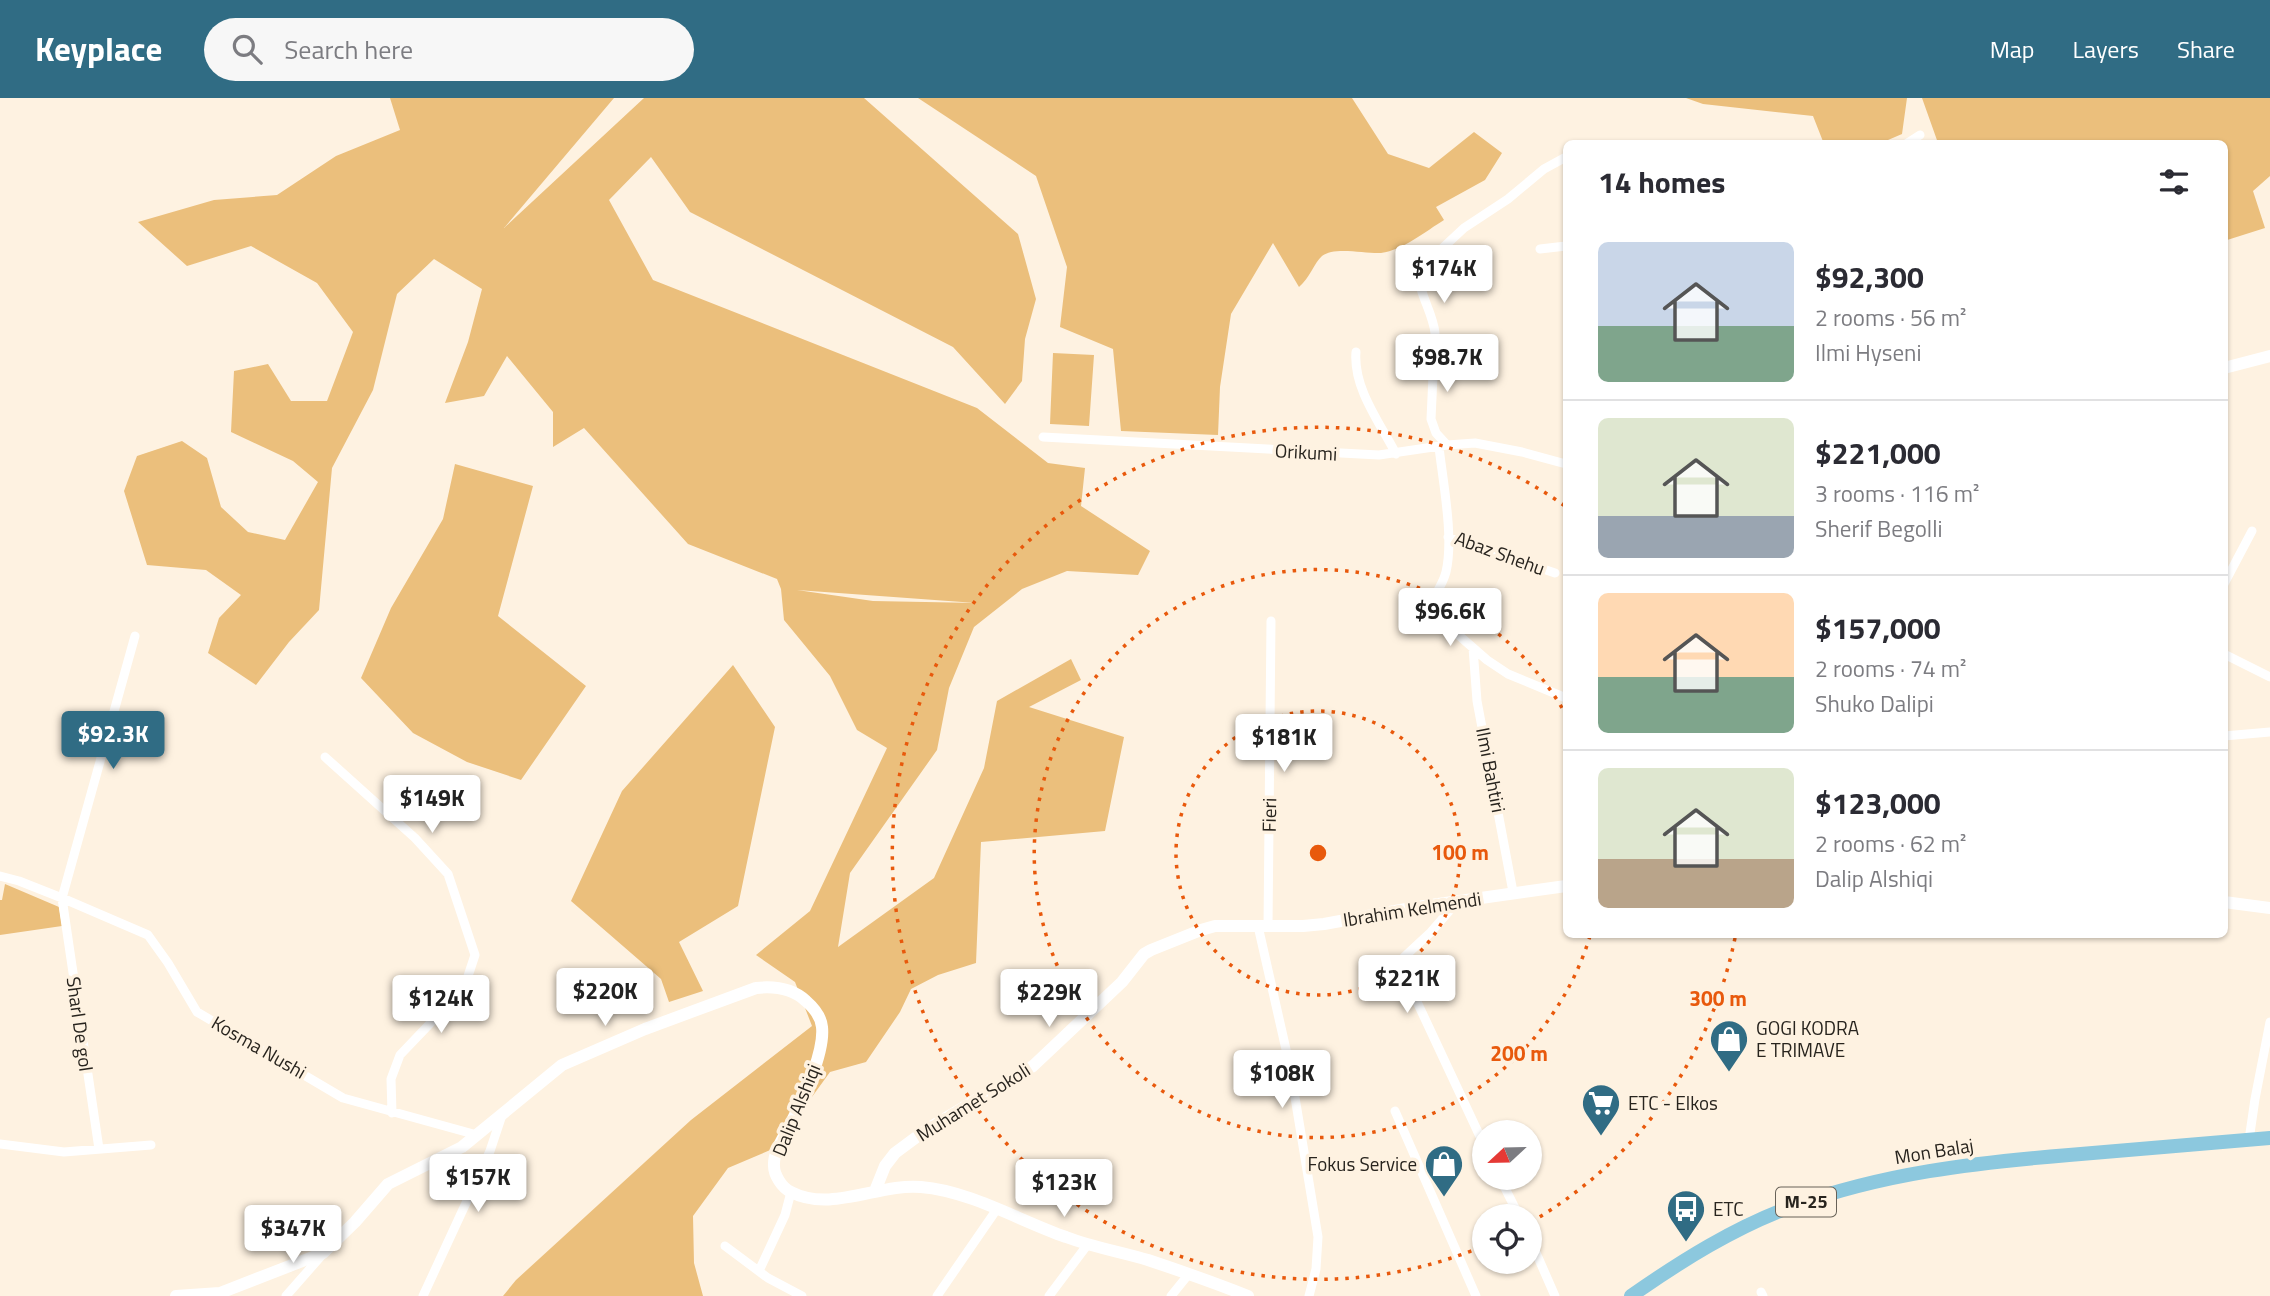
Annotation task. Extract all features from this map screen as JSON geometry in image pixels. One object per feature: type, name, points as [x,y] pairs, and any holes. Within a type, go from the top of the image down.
[{"type":"main road","name":"Mon Balaj","points":[[1631,1296],[1698,1252],[1759,1222],[1802,1203],[1884,1178],[1959,1165],[2270,1138]]},
{"type":"street","points":[[1912,140],[1920,135]]},
{"type":"street","points":[[1443,446],[1432,419],[1434,320],[1419,282],[1419,274],[1464,228],[1508,199],[1544,169],[1563,159]]},
{"type":"street","points":[[1540,248],[1563,246]]},
{"type":"street","points":[[1356,352],[1355,367],[1360,385],[1396,454]]},
{"type":"street","points":[[2228,367],[2270,356]]},
{"type":"street","name":"Orikumi","points":[[1043,437],[1358,455],[1396,454],[1475,443],[1563,463]]},
{"type":"street","name":"Abaz Shehu","points":[[1443,446],[1448,537],[1555,573]]},
{"type":"street","points":[[2228,576],[2252,531]]},
{"type":"street","points":[[1448,537],[1446,571],[1429,606],[1430,611],[1487,660],[1508,674],[1563,697]]},
{"type":"street","name":"Fieri","points":[[1271,621],[1263,926],[1318,1237],[1316,1269],[1309,1296]]},
{"type":"street","points":[[62,898],[135,636]]},
{"type":"street","name":"Ilmi Bahtiri","points":[[1473,648],[1477,701],[1513,892]]},
{"type":"street","points":[[2228,656],[2270,677]]},
{"type":"street","points":[[2228,736],[2270,732]]},
{"type":"street","points":[[325,757],[415,838],[448,874],[475,955],[464,988],[400,1055],[391,1079],[392,1113]]},
{"type":"street","name":"Kosma Nushi","points":[[0,876],[62,898],[148,935],[197,1012],[343,1098],[477,1135]]},
{"type":"street","name":"Ibrahim Kelmendi","points":[[1263,926],[1324,924],[1384,912],[1563,886]]},
{"type":"street","name":"Sharl De gol","points":[[62,898],[99,1149]]},
{"type":"street","points":[[1457,902],[1432,932],[1404,957],[1401,965],[1472,1120]]},
{"type":"street","points":[[2228,903],[2270,908]]},
{"type":"street","name":"Muhamet Sokoli","points":[[875,1191],[885,1166],[895,1153],[926,1130],[1033,1066],[1122,982],[1144,954],[1215,926],[1263,926]]},
{"type":"street","name":"Dalip Alshiqi","points":[[176,1296],[217,1295],[323,1254],[388,1184],[462,1147],[562,1065],[645,1029],[756,988],[772,986],[802,997],[819,1016],[823,1028],[815,1066],[775,1156],[773,1167],[776,1176],[790,1192]]},
{"type":"street","points":[[2249,1140],[2270,1022]]},
{"type":"street","points":[[1395,1111],[1476,1296]]},
{"type":"street","points":[[423,1296],[490,1151],[502,1114]]},
{"type":"street","points":[[0,1144],[64,1152],[151,1145]]},
{"type":"street","points":[[759,1271],[785,1215],[790,1192],[828,1199],[917,1186],[938,1189],[998,1209],[1069,1239],[1146,1260],[1248,1296]]},
{"type":"street","points":[[937,1296],[998,1209]]},
{"type":"street","points":[[1049,1296],[1088,1244]]},
{"type":"street","points":[[726,1246],[759,1271],[802,1296]]},
{"type":"street","points":[[286,1296],[323,1254]]},
{"type":"street","points":[[1542,1266],[1555,1296]]},
{"type":"street","points":[[1171,1296],[1188,1275]]},
{"type":"shaded area","points":[[390,98],[614,98],[504,228],[644,98],[864,98],[1018,234],[1036,299],[1025,339],[1022,381],[1005,404],[953,347],[690,212],[651,157],[609,200],[653,280],[977,408],[1048,463],[1085,468],[1081,506],[1150,551],[1138,575],[1067,571],[1022,589],[974,627],[949,688],[937,750],[850,873],[838,947],[934,878],[984,768],[997,701],[1071,659],[1081,680],[1029,707],[1124,737],[1105,831],[981,842],[976,963],[938,975],[911,989],[900,1012],[866,1062],[830,1072],[775,1148],[728,1168],[693,1216],[694,1263],[703,1296],[503,1296],[516,1280],[691,1120],[812,1026],[795,982],[756,955],[810,911],[887,748],[857,730],[830,676],[784,620],[781,589],[777,579],[688,544],[584,428],[553,447],[553,412],[507,356],[484,396],[445,403],[468,342],[482,289],[434,259],[397,294],[373,390],[332,468],[319,610],[289,642],[256,685],[208,653],[219,618],[241,595],[206,570],[147,565],[124,491],[137,456],[182,441],[207,458],[221,507],[248,532],[285,540],[318,482],[293,461],[231,432],[234,371],[268,364],[291,401],[327,401],[353,332],[317,283],[251,246],[187,266],[138,222],[214,200],[277,195],[336,156],[400,130]],"holes":[[[797,590],[976,603],[873,601]]]},
{"type":"shaded area","points":[[918,98],[1352,98],[1388,154],[1429,168],[1474,132],[1502,153],[1485,180],[1436,207],[1444,220],[1406,244],[1389,251],[1327,253],[1319,259],[1299,287],[1273,243],[1231,314],[1220,387],[1218,435],[1121,431],[1113,349],[1060,327],[1067,267],[1036,176]]},
{"type":"shaded area","points":[[1686,98],[1907,98],[1902,134],[1888,140],[1822,140],[1813,116],[1703,104]]},
{"type":"shaded area","points":[[1922,98],[2270,98],[2270,176],[2253,191],[2265,228],[2228,240],[2228,140],[1937,140]]},
{"type":"shaded area","points":[[1053,353],[1094,355],[1089,426],[1050,424]]},
{"type":"shaded area","points":[[455,464],[533,486],[498,616],[586,686],[521,780],[467,762],[413,733],[361,678],[391,608],[443,519]]},
{"type":"shaded area","points":[[733,665],[775,727],[738,906],[679,942],[703,991],[669,1002],[661,979],[571,901],[622,791]]},
{"type":"shaded area","points":[[5,884],[59,907],[62,926],[0,935],[0,900]]},
{"type":"place","name":"GOGI KODRA E TRIMAVE","points":[[1729,1073]]},
{"type":"place","name":"ETC - Elkos","points":[[1601,1137]]},
{"type":"place","name":"Fokus Service","points":[[1444,1198]]},
{"type":"place","name":"ETC","points":[[1686,1243]]}]
